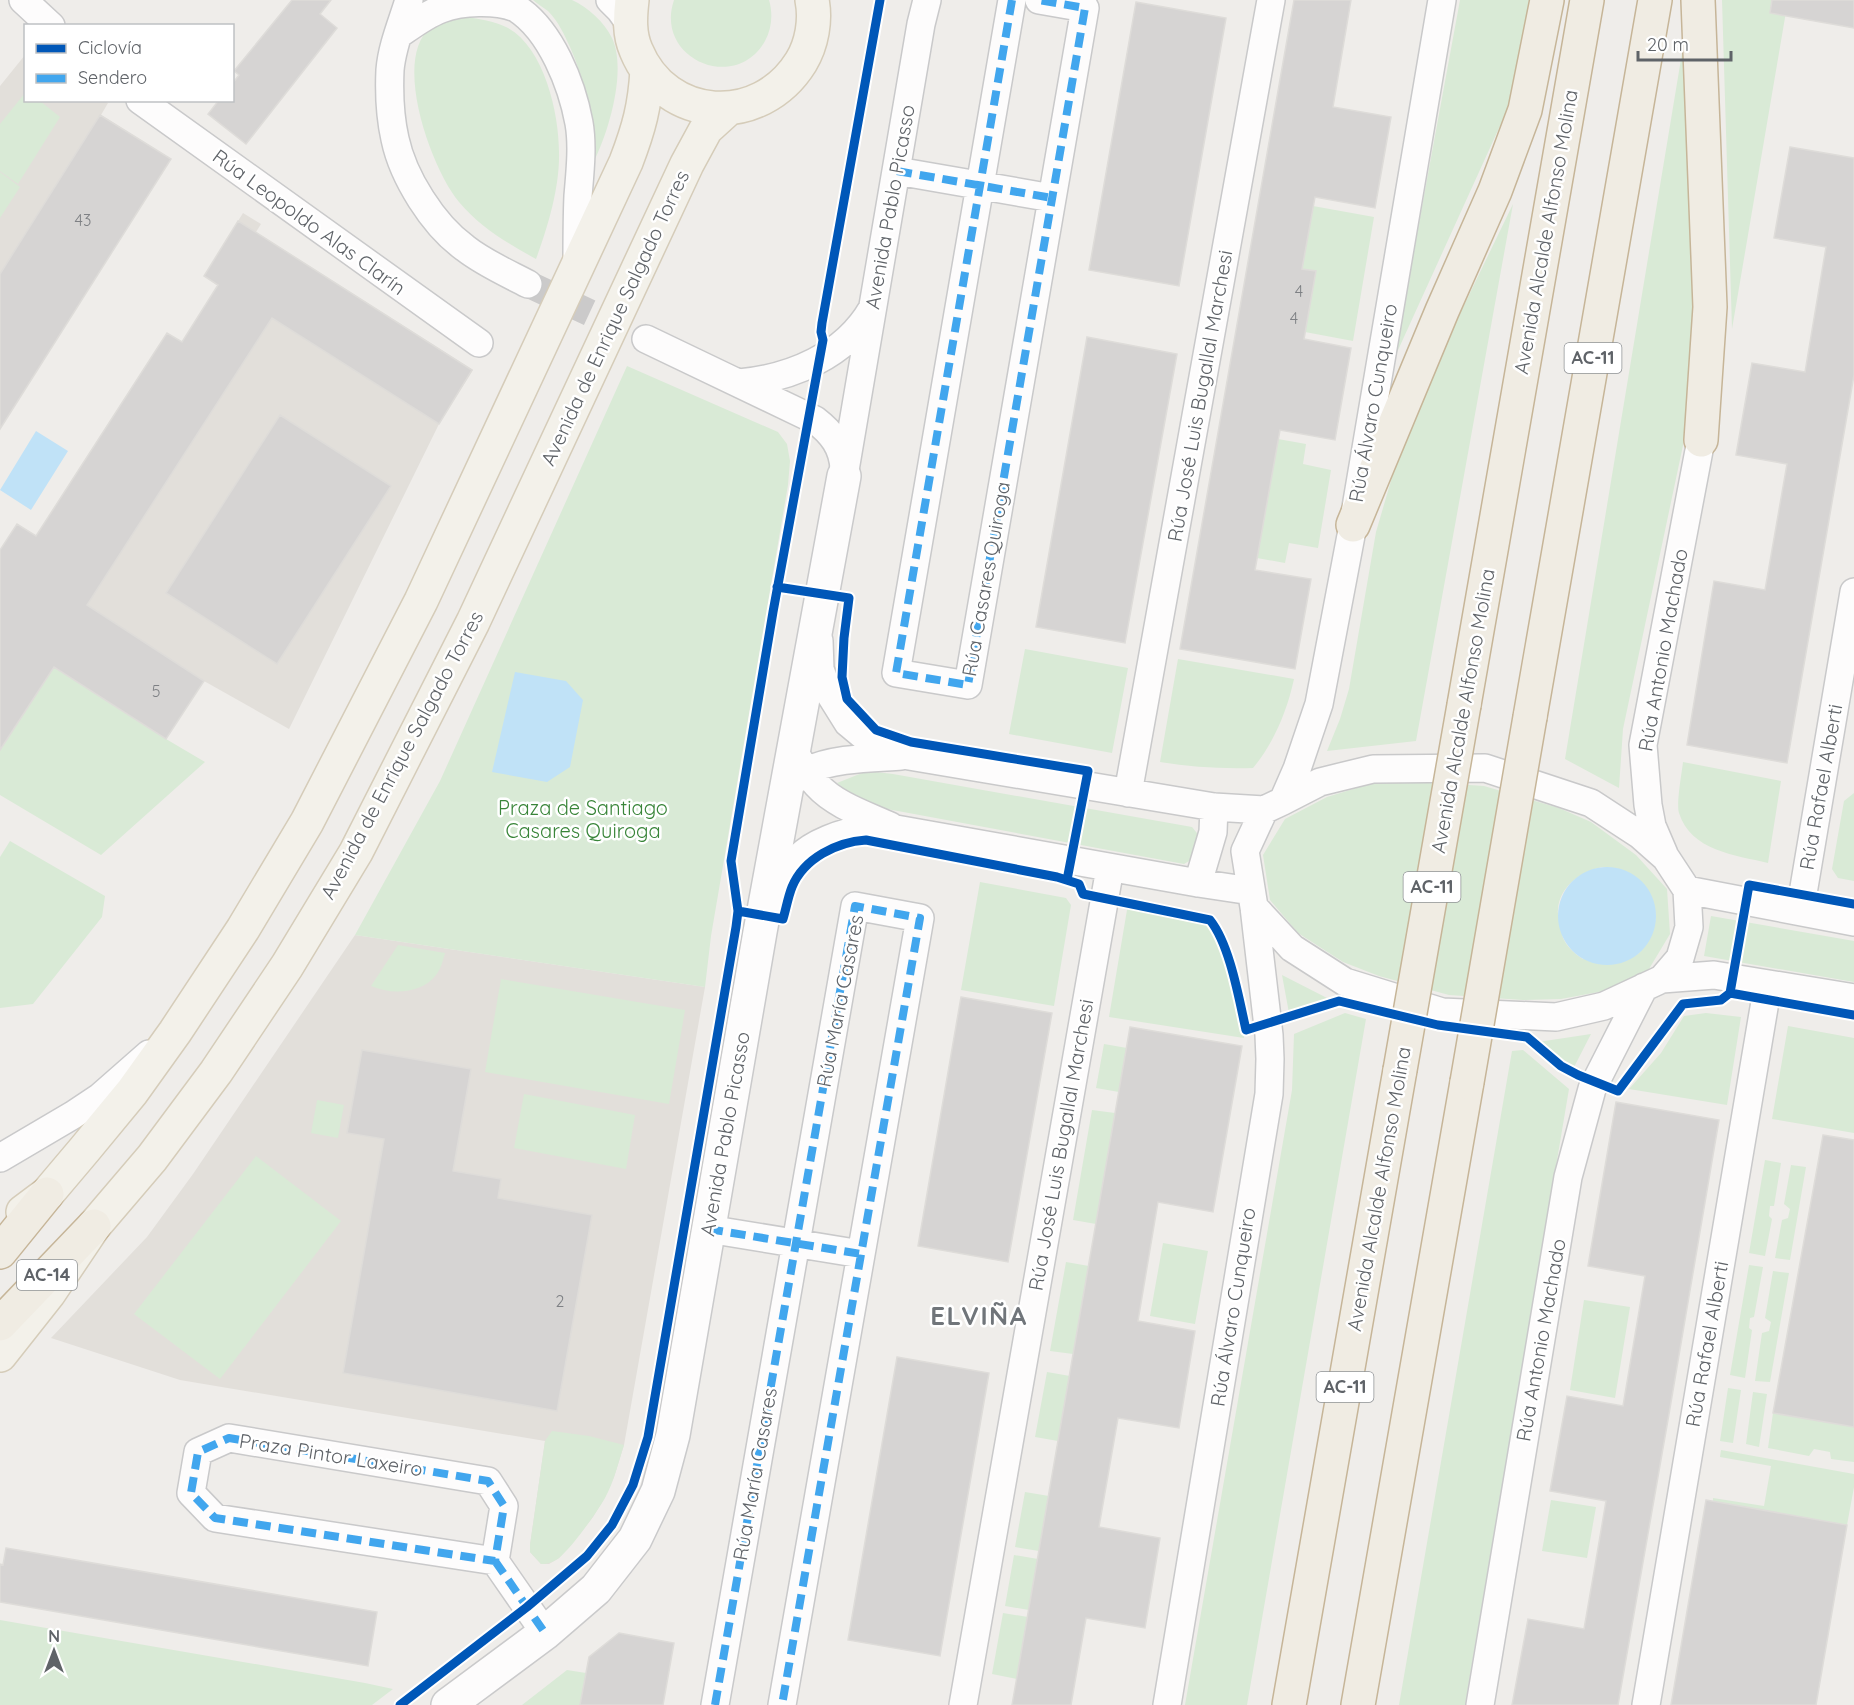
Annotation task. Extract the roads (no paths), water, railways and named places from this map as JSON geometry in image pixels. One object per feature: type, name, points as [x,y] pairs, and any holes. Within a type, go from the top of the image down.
[{"type":"highway","points":[[1353,525],[1442,311],[1495,191],[1518,130],[1525,110],[1547,0]]},
{"type":"highway","name":"Avenida Alcalde Alfonso Molina","points":[[1289,1705],[1587,0]]},
{"type":"highway","name":"AC-11","points":[[1358,1705],[1655,0]]},
{"type":"highway","points":[[1698,0],[1710,307],[1701,440]]},
{"type":"highway","name":"AC-14","points":[[0,1252],[47,1194]]},
{"type":"highway","name":"AC-14","points":[[0,1324],[94,1226]]},
{"type":"main road","points":[[624,8],[635,49],[647,70],[669,92],[697,106],[728,109],[752,104],[775,92],[794,75],[807,53],[813,29],[812,0]]},
{"type":"main road","points":[[0,1232],[47,1194],[132,1092],[176,1032],[243,929],[307,822],[421,601],[626,162],[639,129],[646,95],[647,70]]},
{"type":"main road","name":"Avenida de Enrique Salgado Torres","points":[[0,1355],[49,1293],[94,1226],[152,1158],[216,1072],[287,966],[356,852],[473,622],[687,164],[706,129],[728,109]]},
{"type":"street","points":[[23,0],[49,24]]},
{"type":"street","points":[[398,35],[440,9],[464,2],[488,0],[515,8],[535,25],[554,51],[579,123],[577,269]]},
{"type":"street","name":"Avenida Pablo Picasso","points":[[448,1705],[545,1633],[596,1589],[635,1539],[658,1491],[673,1435],[760,932],[795,769],[819,615],[927,0]]},
{"type":"street","name":"Rúa Casares Quiroga","points":[[1012,0],[896,673],[968,685],[1085,8],[1039,0]]},
{"type":"street","name":"Rúa José Luis Bugallal Marchesi","points":[[1128,793],[1271,0]]},
{"type":"street","name":"Rúa Álvaro Cunqueiro","points":[[1167,1705],[1269,1094],[1270,1059],[1253,899],[1245,851],[1298,769],[1319,704],[1353,525],[1442,0]]},
{"type":"street","points":[[409,3],[390,69],[390,102],[395,139],[407,174],[441,226],[464,248],[528,284]]},
{"type":"street","name":"Rúa Leopoldo Alas Clarín","points":[[143,102],[479,343]]},
{"type":"street","points":[[897,171],[1052,198]]},
{"type":"street","points":[[739,383],[776,378],[820,358],[852,336],[863,324],[873,307]]},
{"type":"street","points":[[646,339],[815,420],[834,438]]},
{"type":"street","name":"Avenida Pablo Picasso","points":[[844,476],[841,450],[834,438],[850,423],[855,413]]},
{"type":"street","name":"Rúa Antonio Machado","points":[[1666,858],[1652,826],[1643,746],[1701,440]]},
{"type":"street","name":"Rúa Rafael Alberti","points":[[1800,911],[1854,592]]},
{"type":"street","points":[[819,615],[820,669],[836,705],[848,723],[866,738],[909,756]]},
{"type":"street","points":[[760,932],[778,885],[798,858],[814,847],[837,837],[862,830],[896,829],[1198,883],[1253,899],[1292,948],[1345,982],[1442,1012],[1556,1017],[1604,1006],[1653,983],[1680,958],[1689,927],[1687,890],[1666,858],[1640,836],[1591,803],[1485,768],[1373,769],[1320,782],[1273,805],[1214,807],[909,756],[860,759],[795,769]]},
{"type":"street","points":[[795,769],[836,800],[896,829]]},
{"type":"street","points":[[1198,883],[1213,832],[1214,807]]},
{"type":"street","name":"Rúa José Luis Bugallal Marchesi","points":[[963,1705],[1110,868]]},
{"type":"street","points":[[1687,890],[1854,922]]},
{"type":"street","name":"Rúa María Casares","points":[[715,1705],[855,906],[920,918],[782,1705]]},
{"type":"street","points":[[1653,983],[1714,975],[1854,998]]},
{"type":"street","name":"Rúa Antonio Machado","points":[[1479,1705],[1568,1177],[1592,1089],[1653,983]]},
{"type":"street","name":"Rúa Rafael Alberti","points":[[1646,1705],[1768,984]]},
{"type":"street","points":[[0,1158],[100,1097],[176,1032]]},
{"type":"street","points":[[708,1229],[861,1254]]},
{"type":"street","name":"Praza Pintor Laxeiro","points":[[230,1438],[488,1481],[504,1506],[495,1561],[215,1518],[191,1493],[198,1452],[230,1438]]},
{"type":"street","points":[[495,1561],[545,1633]]},
{"type":"water","points":[[36,431],[68,451],[31,510],[0,490]]},
{"type":"water","points":[[515,672],[566,681],[583,700],[570,767],[547,782],[492,772]]},
{"type":"water","points":[[1607,867],[1626,871],[1642,881],[1652,897],[1656,916],[1652,935],[1642,951],[1626,961],[1607,965],[1588,961],[1572,951],[1562,935],[1558,916],[1562,897],[1572,881],[1588,871]]},
{"type":"tunnel","points":[[528,284],[646,339]]},
{"type":"district","name":"ELVIÑA","points":[[979,1316]]},
{"type":"park label","name":"Praza de Santiago Casares Quiroga","points":[[583,820]]}]
